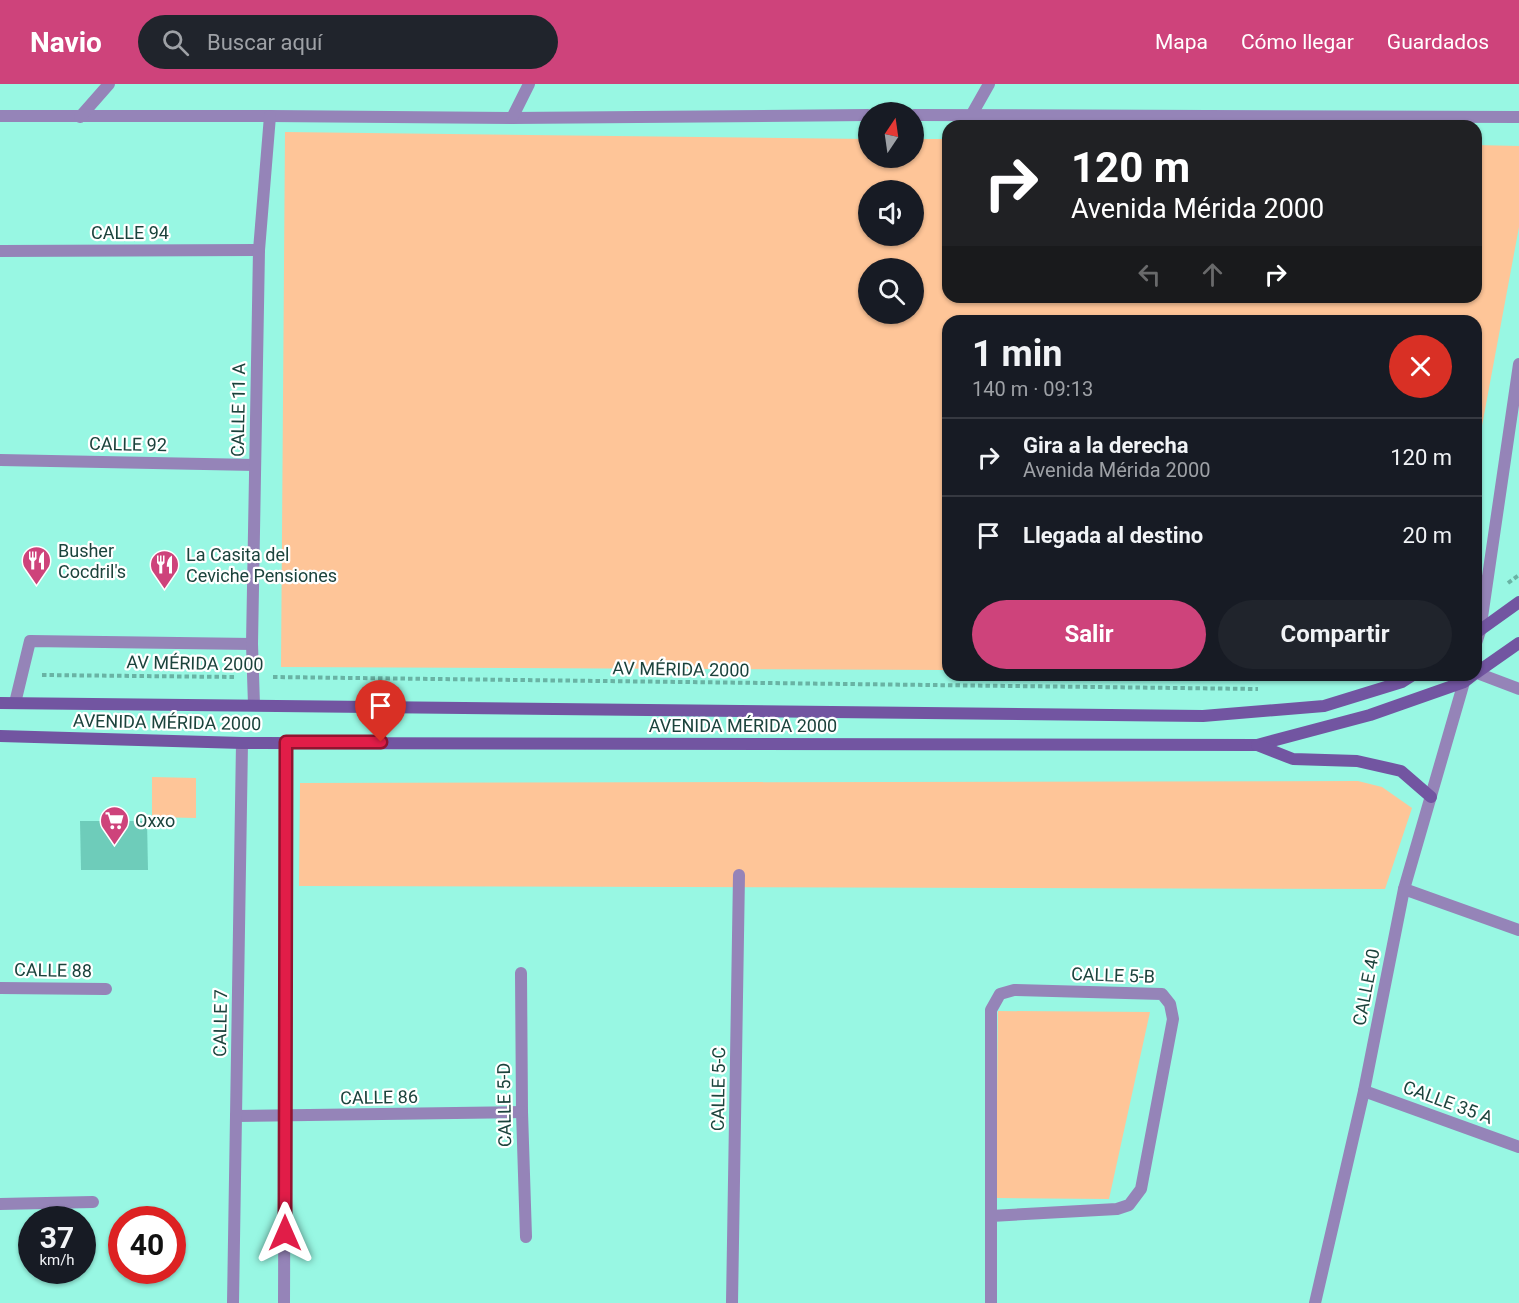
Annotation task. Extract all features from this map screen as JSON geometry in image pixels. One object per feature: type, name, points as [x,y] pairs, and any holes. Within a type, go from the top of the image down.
[{"type":"main road","points":[[1482,629],[1519,602]]},
{"type":"main road","name":"AVENIDA MÉRIDA 2000","points":[[1482,668],[1519,643]]},
{"type":"main road","name":"AVENIDA MÉRIDA 2000","points":[[0,703],[1203,716],[1324,706],[1404,681]]},
{"type":"main road","name":"AVENIDA MÉRIDA 2000","points":[[0,736],[242,743],[1257,745],[1370,715],[1458,681]]},
{"type":"main road","points":[[1257,745],[1293,759],[1357,761],[1401,771],[1431,797]]},
{"type":"street","points":[[80,117],[109,84]]},
{"type":"street","points":[[512,118],[529,84]]},
{"type":"street","points":[[972,114],[989,84]]},
{"type":"street","points":[[0,116],[512,118],[858,115]]},
{"type":"street","points":[[924,115],[1519,117]]},
{"type":"street","name":"CALLE 11 A","points":[[254,705],[252,644],[260,250],[270,116]]},
{"type":"street","name":"CALLE 94","points":[[0,251],[260,250]]},
{"type":"street","points":[[1482,606],[1519,364]]},
{"type":"street","name":"CALLE 92","points":[[0,460],[255,465]]},
{"type":"street","points":[[15,703],[30,641],[252,644]]},
{"type":"street","points":[[1482,679],[1519,689]]},
{"type":"street","name":"CALLE 40","points":[[1316,1303],[1364,1091],[1404,889],[1431,797],[1469,681]]},
{"type":"street","points":[[284,1303],[286,742]]},
{"type":"street","name":"CALLE 7","points":[[232,1303],[242,743]]},
{"type":"street","name":"CALLE 5-C","points":[[732,1303],[739,875]]},
{"type":"street","points":[[1404,889],[1519,930]]},
{"type":"street","name":"CALLE 5-D","points":[[521,973],[526,1237]]},
{"type":"street","name":"CALLE 88","points":[[0,988],[106,989]]},
{"type":"street","name":"CALLE 5-B","points":[[991,1216],[1117,1209],[1129,1205],[1141,1189],[1173,1019],[1170,1004],[1162,994],[1014,990],[1000,994],[991,1010],[991,1216],[991,1303]]},
{"type":"street","name":"CALLE 35 A","points":[[1364,1091],[1519,1147]]},
{"type":"street","name":"CALLE 86","points":[[236,1116],[522,1112]]},
{"type":"street","points":[[0,1204],[93,1202]]},
{"type":"path","name":"AV MÉRIDA 2000","points":[[21,675],[1267,689]]},
{"type":"shaded area","points":[[285,132],[858,139],[858,168],[924,168],[924,139],[942,139],[942,303],[1482,303],[1482,145],[1519,146],[1519,227],[1482,426],[1482,315],[942,315],[942,670],[281,667]]},
{"type":"shaded area","points":[[152,777],[196,778],[196,818],[152,817]]},
{"type":"shaded area","points":[[1358,781],[1382,787],[1412,808],[1385,889],[299,886],[300,783]]},
{"type":"shaded area","points":[[998,1011],[1150,1012],[1109,1199],[996,1198]]},
{"type":"building","name":"Oxxo","points":[[80,821],[147,821],[148,870],[81,870]]},
{"type":"place","name":"Busher Cocdril's","points":[[37,586]]},
{"type":"place","name":"La Casita del Ceviche Pensiones","points":[[165,590]]},
{"type":"place","name":"Oxxo","points":[[114,846]]},
{"type":"route","points":[[285,1233],[286,742],[381,742]]}]
